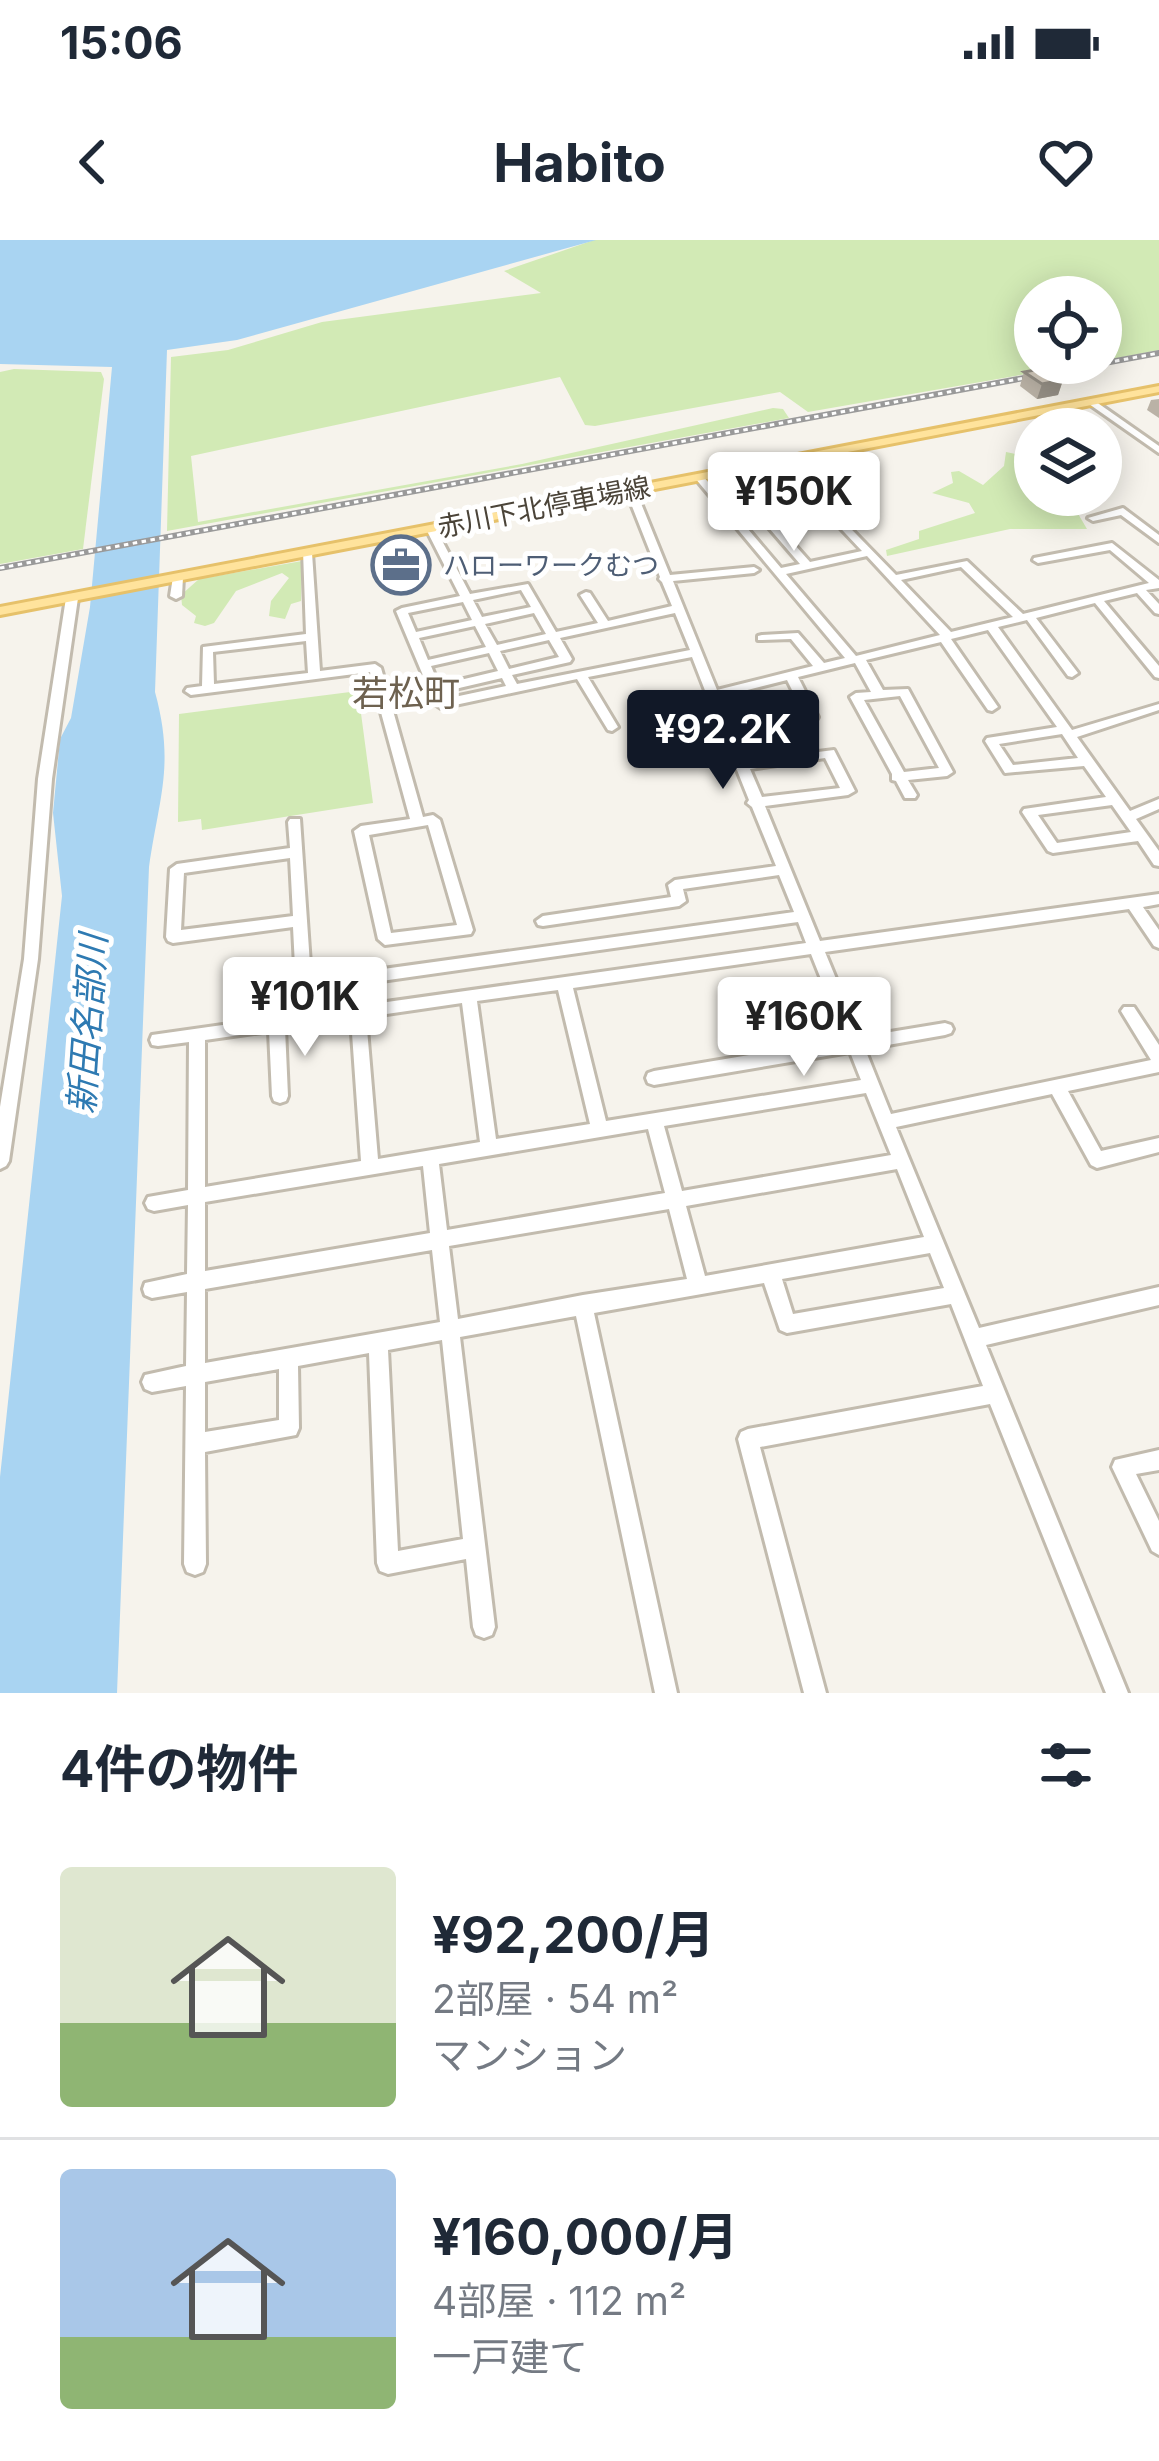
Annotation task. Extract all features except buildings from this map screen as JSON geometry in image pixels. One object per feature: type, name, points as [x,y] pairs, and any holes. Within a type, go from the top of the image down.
[{"type":"main road","name":"赤川下北停車場線","points":[[0,611],[1159,388]]},
{"type":"street","points":[[1092,402],[1159,450]]},
{"type":"street","points":[[782,461],[896,578],[946,637],[992,707]]},
{"type":"street","points":[[700,478],[856,660],[879,695]]},
{"type":"street","points":[[631,491],[1117,1693]]},
{"type":"street","points":[[1093,518],[1123,511],[1159,540]]},
{"type":"street","points":[[774,528],[807,565]]},
{"type":"street","points":[[431,529],[513,688]]},
{"type":"street","points":[[1038,560],[1112,546],[1158,585]]},
{"type":"street","points":[[307,553],[314,675]]},
{"type":"street","points":[[778,572],[868,553]]},
{"type":"street","points":[[896,578],[963,563],[1026,618],[1072,673]]},
{"type":"street","points":[[664,579],[754,569]]},
{"type":"street","points":[[176,596],[178,578]]},
{"type":"street","points":[[711,695],[1158,585]]},
{"type":"street","points":[[612,727],[582,673],[566,659],[524,586],[402,611],[441,704],[582,673],[695,653]]},
{"type":"street","points":[[1139,589],[1159,611]]},
{"type":"street","points":[[586,595],[604,624]]},
{"type":"street","points":[[0,1161],[5,1064],[31,959],[45,779],[74,597]]},
{"type":"street","points":[[1097,599],[1159,674]]},
{"type":"street","points":[[412,636],[537,609]]},
{"type":"street","points":[[424,664],[676,609]]},
{"type":"street","points":[[992,626],[1159,861]]},
{"type":"street","points":[[762,638],[794,634],[821,668]]},
{"type":"street","points":[[208,688],[207,649],[311,637]]},
{"type":"street","points":[[437,689],[566,659]]},
{"type":"street","points":[[191,691],[375,668],[418,822]]},
{"type":"street","points":[[724,728],[812,717],[790,676]]},
{"type":"street","points":[[897,777],[947,772],[904,692],[856,697],[897,777],[910,796]]},
{"type":"street","points":[[1087,760],[1010,770],[991,741],[1067,732],[1156,707]]},
{"type":"street","points":[[739,766],[829,753],[848,791],[754,803]]},
{"type":"street","points":[[1115,800],[1029,812],[1053,848],[1141,836]]},
{"type":"street","points":[[1127,817],[1159,804]]},
{"type":"street","points":[[433,820],[466,930],[385,939],[361,831],[418,822],[433,820]]},
{"type":"street","points":[[295,822],[304,986],[801,916]]},
{"type":"street","points":[[295,852],[177,869],[173,937],[299,921]]},
{"type":"street","points":[[543,921],[679,901],[675,884],[782,870]]},
{"type":"street","points":[[158,1040],[1159,899]]},
{"type":"street","points":[[1133,903],[1159,942]]},
{"type":"street","points":[[442,967],[446,999]]},
{"type":"street","points":[[564,983],[600,1129]]},
{"type":"street","points":[[469,995],[489,1147]]},
{"type":"street","points":[[886,1122],[1159,1062],[1130,1011]]},
{"type":"street","points":[[358,1013],[370,1165]]},
{"type":"street","points":[[278,1023],[280,1096]]},
{"type":"street","points":[[654,1078],[945,1029]]},
{"type":"street","points":[[195,1564],[197,1034]]},
{"type":"street","points":[[154,1203],[872,1085]]},
{"type":"street","points":[[1057,1087],[1097,1160],[1159,1145]]},
{"type":"street","points":[[655,1121],[698,1284]]},
{"type":"street","points":[[430,1156],[484,1628]]},
{"type":"street","points":[[152,1289],[901,1161]]},
{"type":"street","points":[[152,1382],[449,1325],[934,1244]]},
{"type":"street","points":[[770,1272],[787,1324],[953,1295]]},
{"type":"street","points":[[973,1339],[1159,1296]]},
{"type":"street","points":[[583,1304],[666,1693]]},
{"type":"street","points":[[378,1341],[388,1563],[476,1547]]},
{"type":"street","points":[[194,1444],[289,1428],[288,1358]]},
{"type":"street","points":[[815,1693],[748,1438],[993,1394]]},
{"type":"street","points":[[1159,1460],[1122,1467],[1159,1544]]},
{"type":"green space","points":[[594,240],[1159,240],[1159,350],[1122,357],[1122,276],[1014,276],[1014,376],[808,412],[780,392],[595,426],[585,425],[560,377],[191,456],[198,522],[522,464],[773,408],[783,409],[789,418],[167,531],[171,357],[228,350],[322,322],[541,293],[504,271]]},
{"type":"green space","points":[[0,372],[101,372],[104,379],[83,549],[0,564]]},
{"type":"green space","points":[[1006,452],[1014,454],[1014,516],[1079,516],[1087,529],[1010,529],[887,556],[886,550],[919,539],[919,531],[975,513],[969,503],[932,493],[953,483],[951,472],[959,471],[983,485],[1004,466]]},
{"type":"green space","points":[[302,561],[301,601],[291,604],[285,619],[269,616],[271,601],[289,578],[282,573],[236,591],[214,623],[205,626],[194,623],[196,616],[182,605],[181,595],[199,579]]},
{"type":"green space","points":[[358,691],[373,803],[202,830],[201,819],[178,822],[179,714]]},
{"type":"water","name":"新田名部川","points":[[0,240],[596,240],[237,340],[167,350],[155,692],[165,761],[149,867],[117,1693],[0,1693],[0,1477],[62,896],[53,813],[60,739],[71,718],[90,607],[112,367],[0,364]]},
{"type":"railway","points":[[0,568],[1159,353]]},
{"type":"place","name":"ハローワークむつ","points":[[401,565]]},
{"type":"district","name":"若松町","points":[[406,693]]}]
